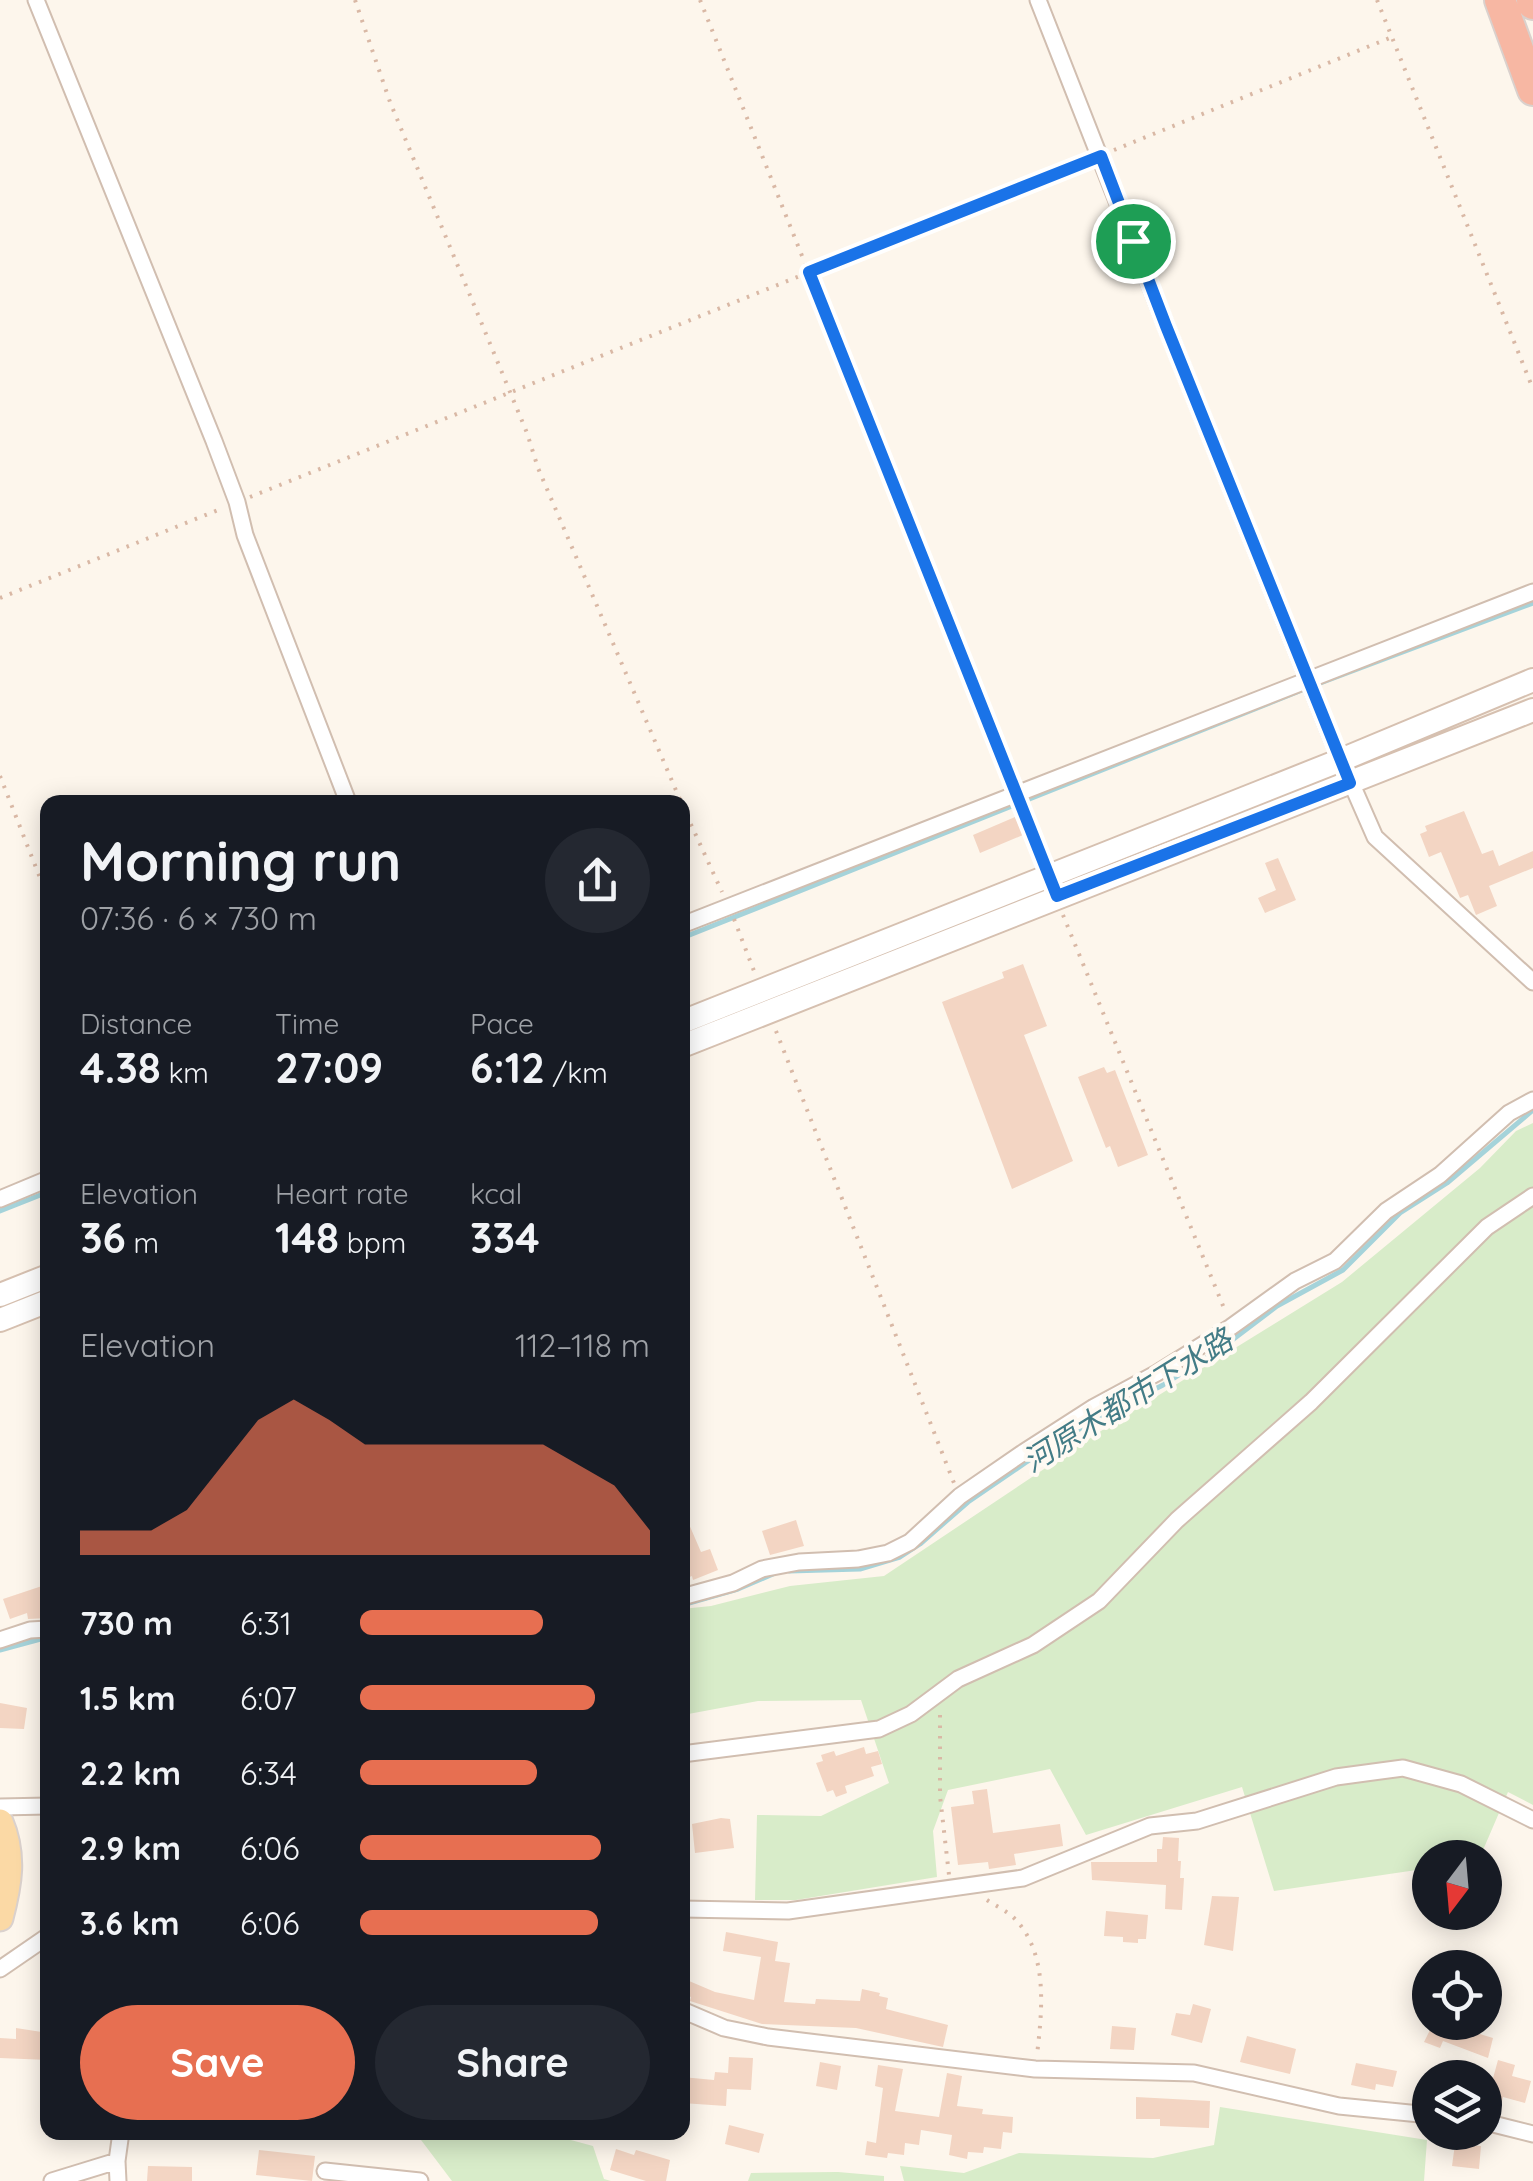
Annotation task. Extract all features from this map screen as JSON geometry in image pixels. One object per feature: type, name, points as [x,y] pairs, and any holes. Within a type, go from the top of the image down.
[{"type":"highway","points":[[1500,0],[1533,90]]},
{"type":"main road","points":[[0,1822],[7,1839],[10,1879],[0,1918]]},
{"type":"street","points":[[36,0],[237,502],[245,534],[345,795]]},
{"type":"street","points":[[1038,0],[1374,837],[1533,982]]},
{"type":"street","points":[[690,922],[1533,592]]},
{"type":"street","points":[[690,1019],[1533,680]]},
{"type":"street","points":[[690,1043],[1533,710]]},
{"type":"street","points":[[690,1595],[721,1588],[762,1569],[799,1562],[858,1559],[888,1553],[910,1542],[960,1496],[1094,1407],[1232,1327],[1266,1298],[1336,1261],[1386,1211],[1440,1176],[1484,1132],[1533,1100]]},
{"type":"street","points":[[0,1199],[40,1182]]},
{"type":"street","points":[[690,1753],[879,1729],[911,1714],[958,1679],[1034,1645],[1099,1601],[1177,1520],[1311,1402],[1487,1228],[1533,1196]]},
{"type":"street","points":[[0,1295],[40,1279]]},
{"type":"street","points":[[0,1320],[40,1304]]},
{"type":"street","points":[[0,1640],[40,1629]]},
{"type":"street","points":[[690,1909],[788,1911],[1023,1878],[1150,1826],[1198,1821],[1336,1778],[1403,1768],[1461,1784],[1533,1820]]},
{"type":"street","points":[[0,1807],[40,1806]]},
{"type":"street","points":[[0,1969],[40,1942]]},
{"type":"street","points":[[690,2013],[724,2028],[768,2037],[1035,2070],[1194,2073],[1339,2106],[1412,2113]]},
{"type":"street","points":[[1502,2126],[1533,2134]]},
{"type":"street","points":[[118,2181],[120,2140]]},
{"type":"street","points":[[52,2181],[117,2160]]},
{"type":"street","points":[[325,2171],[420,2181]]},
{"type":"path","points":[[355,0],[390,102],[538,468],[678,795]]},
{"type":"path","points":[[700,0],[1043,862]]},
{"type":"path","points":[[1377,0],[1533,390]]},
{"type":"path","points":[[0,598],[1392,37]]},
{"type":"path","points":[[0,776],[40,878]]},
{"type":"path","points":[[690,821],[730,907],[756,976]]},
{"type":"path","points":[[1057,896],[1232,1327]]},
{"type":"path","points":[[769,1012],[960,1496]]},
{"type":"path","points":[[937,1694],[940,1796],[951,1889]]},
{"type":"path","points":[[976,1886],[981,1896],[1014,1917],[1034,1956],[1042,1988],[1035,2070]]},
{"type":"green space","points":[[1533,1123],[1533,1805],[1508,1792],[1487,1840],[1412,1840],[1412,1871],[1274,1891],[1242,1787],[1086,1835],[1050,1769],[948,1790],[933,1831],[937,1877],[796,1900],[755,1900],[757,1815],[821,1816],[889,1783],[861,1700],[758,1701],[690,1714],[690,1608],[790,1586],[884,1576],[1104,1429],[1342,1282],[1480,1168],[1516,1131]]},
{"type":"green space","points":[[1220,2107],[1412,2138],[1412,2150],[1426,2150],[1424,2181],[904,2181],[900,2166],[964,2173],[1019,2153],[1153,2158],[1214,2145]]},
{"type":"green space","points":[[421,2140],[571,2140],[593,2146],[604,2179],[611,2181],[452,2181]]},
{"type":"green space","points":[[751,2173],[884,2176],[884,2181],[748,2181]]},
{"type":"building","points":[[1464,811],[1482,854],[1493,850],[1499,866],[1533,851],[1533,868],[1489,886],[1497,906],[1476,915],[1468,895],[1460,898],[1441,852],[1429,857],[1420,834],[1427,831],[1425,826]]},
{"type":"building","points":[[1015,817],[1023,835],[980,853],[973,835]]},
{"type":"building","points":[[1278,858],[1296,900],[1265,913],[1258,898],[1276,890],[1265,863]]},
{"type":"building","points":[[1023,964],[1047,1026],[1024,1035],[1073,1161],[1012,1189],[942,1002],[1004,978],[1002,972]]},
{"type":"building","points":[[1104,1067],[1107,1073],[1115,1070],[1148,1155],[1118,1167],[1110,1146],[1106,1148],[1078,1077]]},
{"type":"building","points":[[796,1520],[804,1546],[770,1555],[762,1531]]},
{"type":"building","points":[[690,1527],[701,1552],[710,1549],[718,1570],[693,1580]]},
{"type":"building","points":[[40,1587],[40,1618],[28,1619],[27,1613],[10,1619],[3,1599]]},
{"type":"building","points":[[0,1703],[27,1708],[24,1729],[0,1728]]},
{"type":"building","points":[[864,1747],[866,1754],[878,1751],[882,1764],[871,1767],[874,1776],[845,1786],[847,1793],[836,1797],[833,1790],[827,1792],[816,1763],[823,1761],[821,1755],[834,1751],[836,1756]]},
{"type":"building","points":[[987,1789],[993,1833],[1060,1824],[1063,1846],[1014,1854],[1016,1865],[989,1869],[988,1862],[958,1865],[951,1807],[974,1804],[972,1791]]},
{"type":"building","points":[[730,1819],[734,1848],[695,1853],[692,1824]]},
{"type":"building","points":[[1163,1837],[1179,1838],[1180,1878],[1184,1878],[1182,1910],[1165,1909],[1166,1885],[1092,1880],[1091,1862],[1157,1862],[1157,1849],[1162,1849]]},
{"type":"building","points":[[1212,1896],[1239,1897],[1233,1951],[1204,1945]]},
{"type":"building","points":[[1106,1911],[1148,1915],[1146,1939],[1123,1942],[1123,1937],[1104,1936]]},
{"type":"building","points":[[726,1932],[778,1942],[775,1961],[790,1963],[784,2002],[860,2001],[862,1989],[880,1993],[879,1996],[888,1998],[886,2009],[948,2025],[943,2047],[856,2028],[762,2024],[690,2001],[690,1981],[715,1992],[754,2000],[761,1957],[723,1951]]},
{"type":"building","points":[[1193,2004],[1211,2009],[1202,2043],[1171,2035],[1176,2013],[1190,2015]]},
{"type":"building","points":[[1112,2026],[1136,2028],[1134,2050],[1110,2049]]},
{"type":"building","points":[[16,2028],[40,2032],[40,2060],[0,2058],[0,2038],[16,2039]]},
{"type":"building","points":[[1247,2036],[1296,2049],[1290,2074],[1240,2062]]},
{"type":"building","points":[[1425,2040],[1492,2040],[1488,2058],[1443,2041],[1440,2048]]},
{"type":"building","points":[[729,2057],[753,2058],[751,2090],[727,2089],[726,2106],[690,2104],[690,2078],[714,2080],[715,2072],[728,2073]]},
{"type":"building","points":[[1502,2061],[1515,2065],[1512,2076],[1531,2081],[1525,2103],[1503,2097],[1502,2101]]},
{"type":"building","points":[[820,2062],[841,2066],[837,2090],[816,2086]]},
{"type":"building","points":[[1356,2063],[1397,2071],[1393,2087],[1376,2084],[1375,2090],[1351,2085]]},
{"type":"building","points":[[878,2065],[903,2069],[895,2111],[939,2117],[947,2073],[962,2076],[957,2106],[983,2109],[982,2114],[1013,2117],[1012,2133],[1003,2132],[1001,2149],[984,2147],[983,2153],[968,2152],[967,2159],[949,2155],[952,2135],[921,2130],[919,2145],[905,2143],[904,2155],[865,2155],[867,2141],[876,2143],[883,2088],[875,2086]]},
{"type":"building","points":[[1136,2097],[1210,2101],[1209,2128],[1160,2126],[1160,2119],[1136,2119]]},
{"type":"building","points":[[729,2125],[764,2134],[759,2153],[725,2144]]},
{"type":"building","points":[[616,2149],[634,2155],[636,2150],[670,2160],[666,2181],[646,2181],[610,2170]]},
{"type":"building","points":[[259,2150],[315,2156],[312,2181],[256,2175]]},
{"type":"building","points":[[1454,2150],[1481,2150],[1479,2169],[1452,2166]]},
{"type":"building","points":[[148,2166],[192,2167],[192,2181],[147,2181]]},
{"type":"waterway","points":[[690,935],[1307,688],[1533,603]]},
{"type":"waterway","name":"河原木都市下水路","points":[[789,1571],[860,1569],[900,1557],[968,1502],[1025,1463],[1094,1420],[1163,1385],[1219,1350],[1277,1306],[1343,1270],[1400,1213],[1447,1183],[1533,1110]]},
{"type":"waterway","points":[[0,1211],[40,1195]]},
{"type":"waterway","name":"河原木都市下水路","points":[[690,1603],[773,1574]]},
{"type":"waterway","name":"河原木都市下水路","points":[[0,1650],[40,1639]]},
{"type":"route","points":[[1101,156],[1133,241],[1350,783],[1057,896],[809,272],[1101,156]]}]
